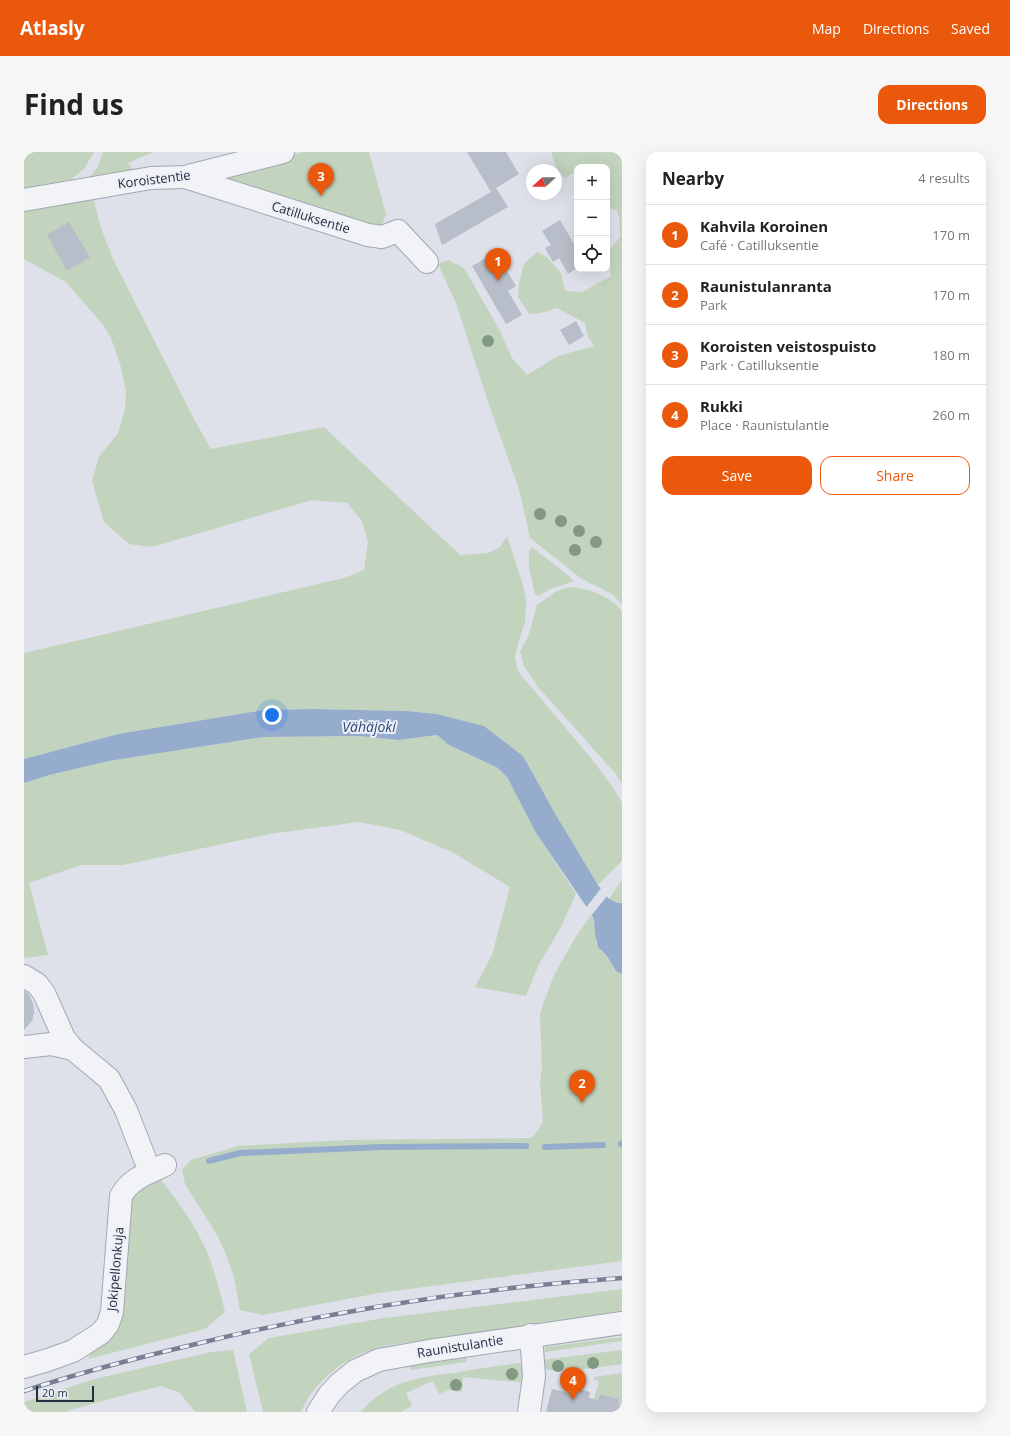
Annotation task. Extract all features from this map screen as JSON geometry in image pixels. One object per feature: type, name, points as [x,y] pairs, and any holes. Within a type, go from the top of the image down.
[{"type":"street","name":"Koroistentie","points":[[24,200],[151,178],[185,177],[283,152]]},
{"type":"street","name":"Catilluksentie","points":[[185,177],[368,235],[382,237],[398,231],[427,262]]},
{"type":"street","points":[[24,976],[36,984],[44,993],[64,1038],[73,1049]]},
{"type":"street","points":[[24,1047],[51,1044],[73,1049]]},
{"type":"street","name":"Jokipellonkuja","points":[[24,1367],[73,1351],[101,1333],[108,1324],[112,1312],[121,1196],[128,1185],[137,1178],[158,1168],[109,1078],[73,1049]]},
{"type":"street","name":"Raunistulantie","points":[[318,1412],[329,1395],[339,1384],[355,1372],[379,1360],[531,1335],[622,1323]]},
{"type":"street","points":[[530,1412],[534,1376],[531,1335]]},
{"type":"green space","points":[[24,152],[94,152],[84,169],[64,185],[24,193]]},
{"type":"green space","points":[[103,152],[153,152],[128,163],[134,172],[88,180],[98,166]]},
{"type":"green space","points":[[303,152],[369,152],[386,214],[382,225],[378,228],[198,178]]},
{"type":"green space","points":[[551,152],[622,152],[622,604],[612,594],[582,579],[530,538],[519,489],[489,405],[456,303],[438,264],[448,260],[464,268],[499,329],[512,358],[527,375],[558,356],[594,346],[588,337],[585,323],[557,308],[541,313],[529,314],[518,297],[519,283],[524,264],[537,252],[547,257],[561,273],[565,291],[582,292],[611,276],[610,250],[620,237],[619,217],[617,210],[610,209],[610,164],[574,164],[574,173],[565,178],[562,174],[562,164],[555,164]]},
{"type":"green space","points":[[93,197],[101,228],[113,259],[195,421],[211,449],[324,427],[460,555],[488,553],[500,547],[507,536],[523,585],[526,601],[525,622],[515,658],[520,674],[591,758],[614,789],[622,803],[622,861],[598,885],[523,756],[484,726],[437,714],[406,711],[313,709],[264,710],[118,734],[24,759],[24,653],[344,578],[364,570],[368,542],[362,521],[347,503],[312,500],[152,547],[129,544],[104,522],[92,481],[99,457],[118,433],[125,409],[126,391],[120,364],[111,338],[104,326],[66,282],[24,259],[24,207]]},
{"type":"green space","points":[[532,547],[574,581],[551,589],[538,596],[535,594],[529,563],[529,556]]},
{"type":"green space","points":[[568,587],[598,593],[617,605],[622,611],[622,784],[615,773],[538,687],[524,666],[520,652],[529,634],[537,605],[555,592]]},
{"type":"green space","points":[[437,735],[449,745],[498,768],[507,777],[536,833],[576,894],[561,927],[539,964],[526,996],[475,987],[492,955],[510,887],[452,852],[400,830],[359,822],[270,834],[123,865],[81,865],[29,883],[48,955],[24,958],[24,783],[48,775],[109,761],[263,737],[359,736],[398,740]]},
{"type":"green space","points":[[622,880],[622,903],[618,903],[609,899]]},
{"type":"green space","points":[[591,915],[594,919],[596,942],[616,971],[622,974],[622,1261],[379,1293],[263,1315],[240,1310],[234,1277],[225,1252],[217,1235],[185,1184],[182,1170],[191,1160],[238,1146],[346,1140],[532,1138],[543,1123],[540,1082],[542,1068],[540,1015],[554,975],[575,938]]},
{"type":"green space","points":[[160,1179],[186,1214],[203,1242],[225,1312],[205,1329],[88,1359],[92,1349],[128,1199],[139,1185]]},
{"type":"green space","points":[[622,1289],[622,1315],[509,1328],[403,1343],[379,1348],[357,1355],[333,1371],[314,1390],[301,1412],[263,1412],[249,1354],[269,1338],[384,1318]]},
{"type":"green space","points":[[622,1337],[622,1341],[545,1352],[545,1347]]},
{"type":"green space","points":[[233,1350],[247,1412],[195,1412],[180,1393],[161,1386],[64,1412],[24,1412],[24,1402],[95,1379],[211,1352]]},
{"type":"green space","points":[[622,1350],[622,1364],[593,1368],[572,1370],[544,1369],[542,1360]]},
{"type":"green space","points":[[466,1357],[467,1362],[410,1370],[409,1365]]},
{"type":"green space","points":[[527,1362],[527,1383],[463,1377],[462,1392],[449,1390],[439,1394],[433,1381],[406,1393],[412,1406],[401,1412],[361,1412],[371,1401],[382,1393],[419,1378]]},
{"type":"green space","points":[[622,1373],[622,1406],[618,1405],[619,1399],[600,1394],[598,1400],[594,1399],[599,1381],[595,1380],[594,1377]]},
{"type":"water","name":"Vähäjoki","points":[[313,709],[406,711],[437,714],[484,726],[523,756],[598,885],[609,899],[622,903],[622,974],[616,971],[607,956],[598,947],[594,919],[536,833],[507,777],[498,768],[449,745],[437,735],[398,740],[359,736],[263,737],[109,761],[49,775],[24,783],[24,759],[118,734],[264,710]]},
{"type":"pier","points":[[602,887],[608,895],[590,917],[585,909]]},
{"type":"building","points":[[467,152],[506,152],[519,174],[496,188],[508,207],[442,245],[435,224],[491,192]]},
{"type":"building","points":[[560,220],[574,244],[574,270],[568,274],[559,258],[553,262],[545,248],[551,245],[542,231]]},
{"type":"building","points":[[69,222],[90,257],[67,271],[47,235]]},
{"type":"building","points":[[488,257],[494,267],[502,263],[516,286],[508,291],[522,315],[506,324],[472,266]]},
{"type":"building","points":[[576,321],[584,336],[569,345],[560,330]]},
{"type":"building","points":[[24,990],[29,995],[33,1003],[34,1013],[32,1021],[24,1030]]},
{"type":"building","points":[[571,1387],[590,1392],[589,1398],[598,1400],[600,1394],[619,1399],[618,1405],[622,1406],[622,1412],[546,1412],[552,1389],[569,1393]]},
{"type":"waterway","points":[[545,1147],[603,1145]]},
{"type":"waterway","points":[[209,1161],[240,1153],[382,1147],[526,1146]]},
{"type":"railway","points":[[24,1391],[87,1372],[171,1350],[298,1321],[459,1294],[568,1282],[622,1278]]},
{"type":"place","name":"Koroisten veistospuisto","points":[[321,196]]},
{"type":"place","name":"Kahvila Koroinen","points":[[498,281]]},
{"type":"place","name":"Raunistulanranta","points":[[582,1103]]},
{"type":"place","name":"Rukki","points":[[573,1400]]}]
